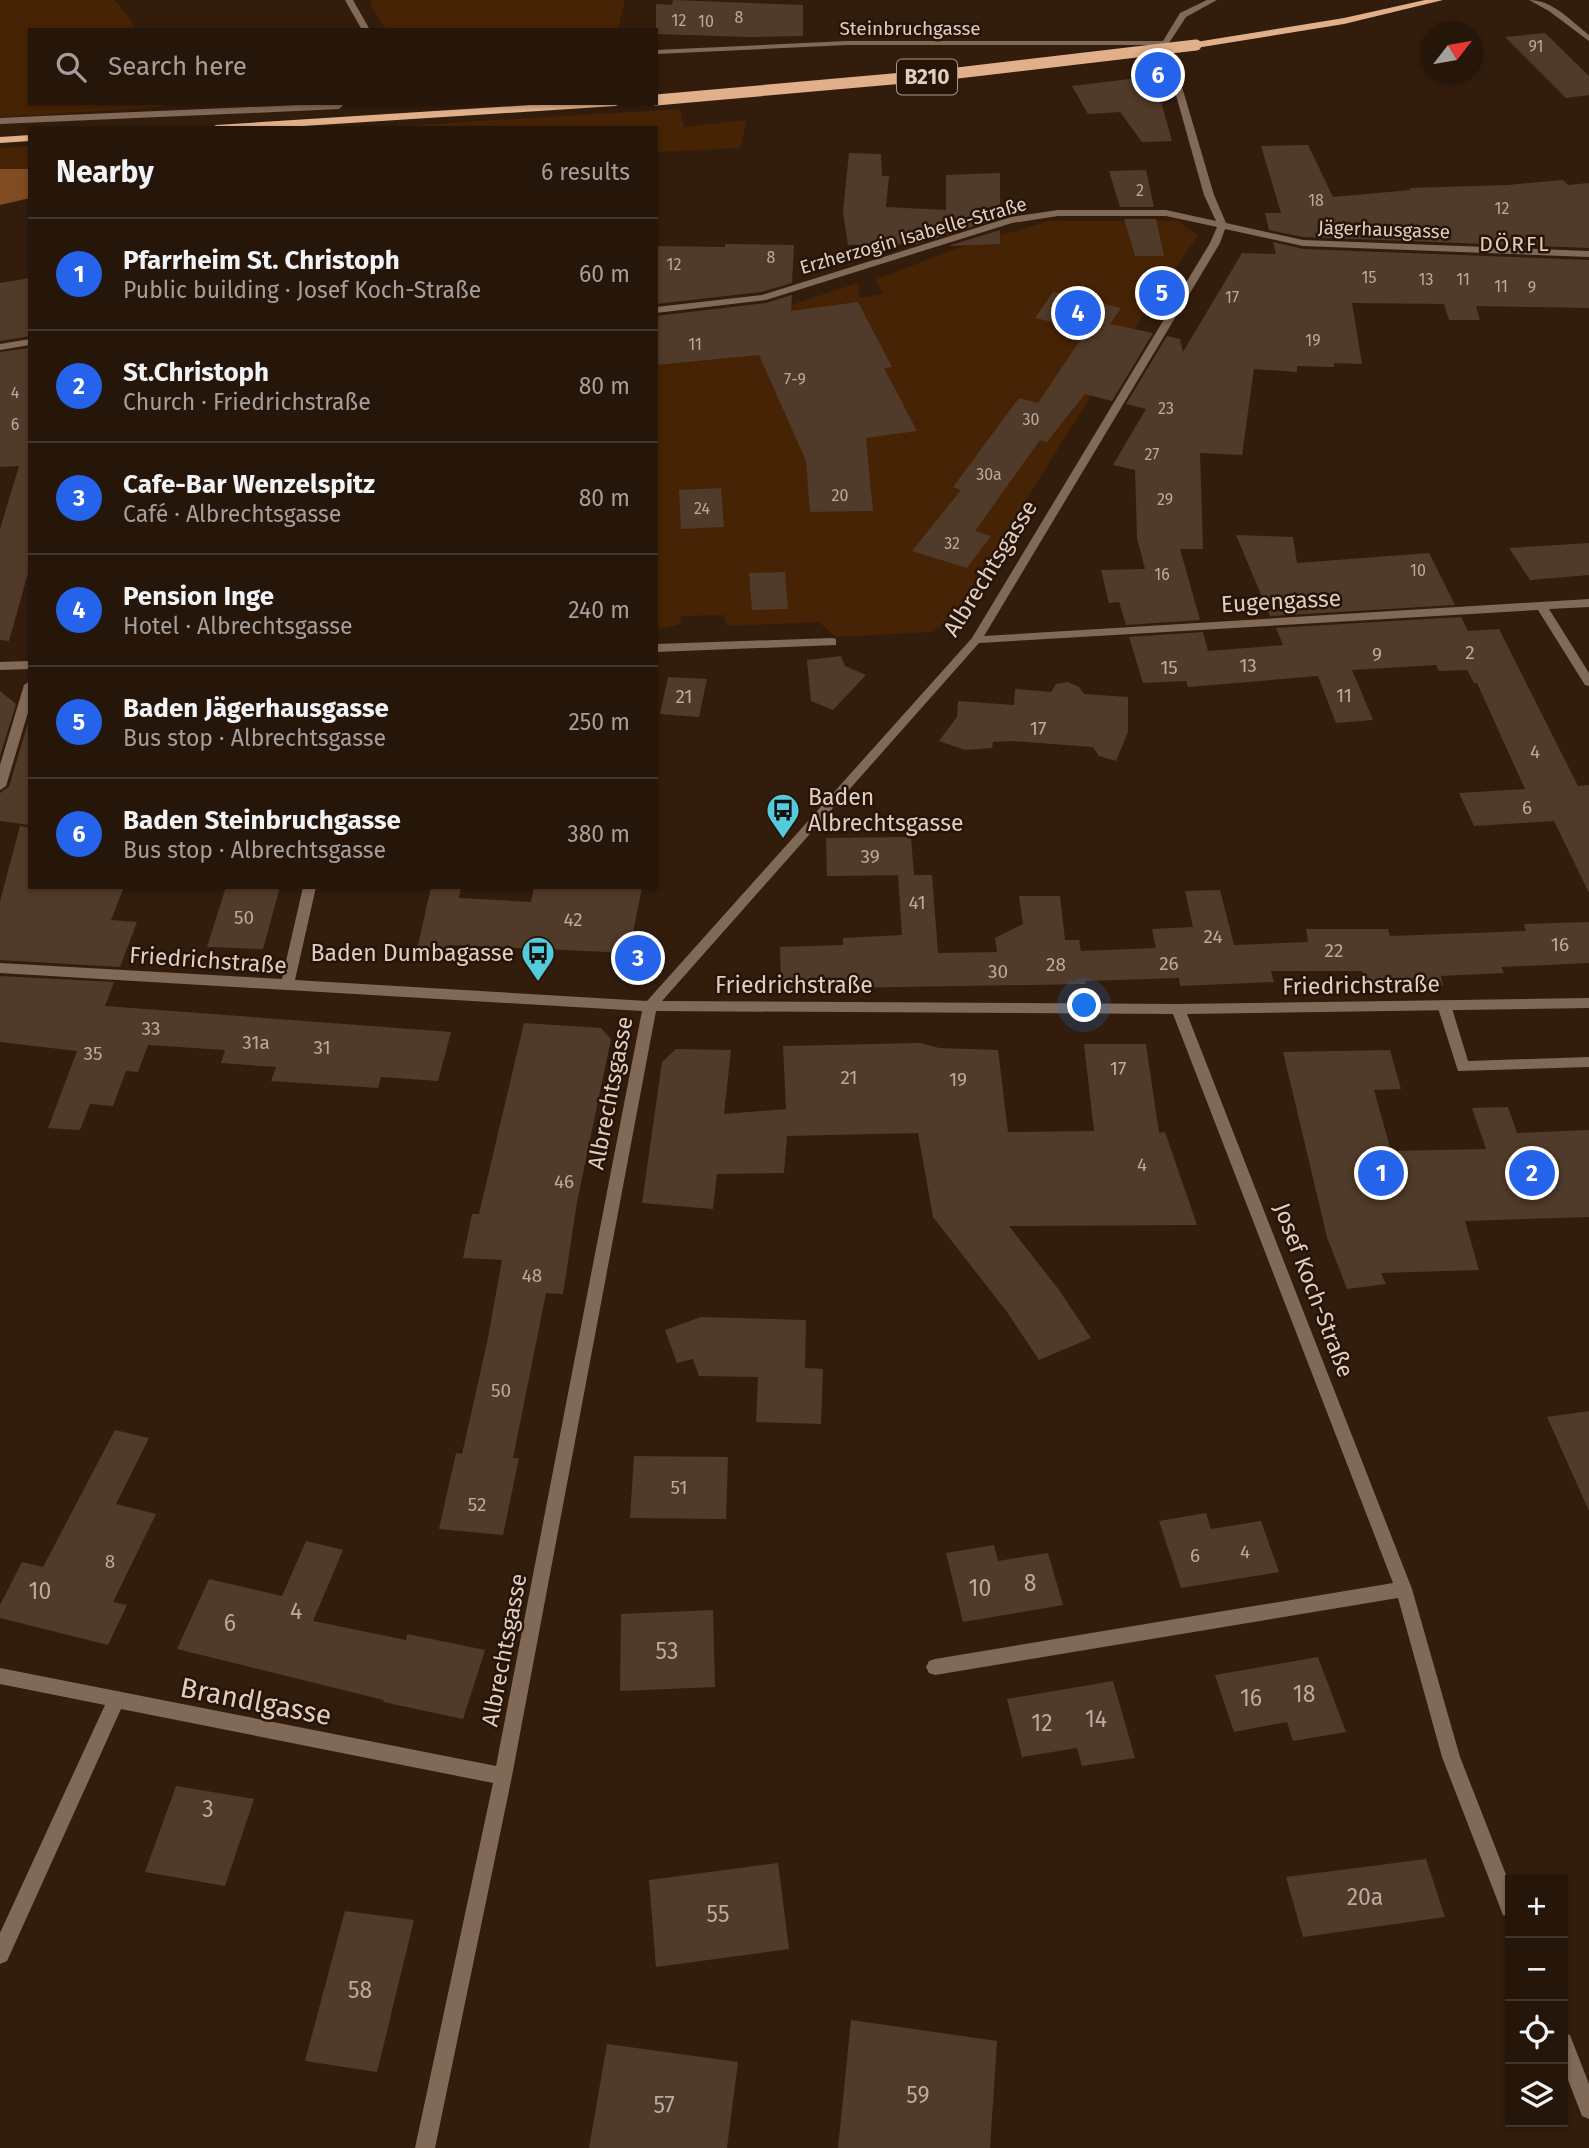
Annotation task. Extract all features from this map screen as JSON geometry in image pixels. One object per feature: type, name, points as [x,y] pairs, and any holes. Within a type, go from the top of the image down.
[{"type":"main road","name":"B210","points":[[658,100],[949,75],[1133,53],[1298,29],[1438,0]]},
{"type":"main road","points":[[248,126],[585,105]]},
{"type":"main road","points":[[0,140],[28,138]]},
{"type":"street","points":[[349,0],[365,28]]},
{"type":"street","points":[[1213,0],[1184,15],[1165,43],[1209,195],[1222,225]]},
{"type":"street","points":[[1533,0],[1552,9],[1589,39]]},
{"type":"street","name":"Steinbruchgasse","points":[[658,52],[848,43],[1165,43]]},
{"type":"street","points":[[0,121],[95,115],[229,114],[340,105]]},
{"type":"street","name":"Erzherzogin Isabelle-Straße","points":[[658,310],[763,298],[1011,220],[1058,213],[1166,213],[1222,225]]},
{"type":"street","name":"Jägerhausgasse","points":[[1222,225],[1303,243],[1589,254]]},
{"type":"street","name":"Albrechtsgasse","points":[[425,2148],[503,1776],[650,1006],[976,640],[1215,243],[1222,225]]},
{"type":"street","points":[[0,347],[28,342]]},
{"type":"street","name":"Eugengasse","points":[[976,640],[1589,603]]},
{"type":"street","points":[[1542,607],[1589,682]]},
{"type":"street","points":[[658,648],[832,642]]},
{"type":"street","points":[[0,666],[28,665]]},
{"type":"street","points":[[0,786],[28,692]]},
{"type":"street","points":[[287,986],[310,889]]},
{"type":"street","name":"Friedrichstraße","points":[[0,968],[650,1006],[1178,1009],[1589,1003]]},
{"type":"street","points":[[1444,1005],[1463,1067],[1589,1062]]},
{"type":"street","name":"Josef Koch-Straße","points":[[1178,1009],[1404,1589],[1451,1757],[1505,1895]]},
{"type":"street","points":[[935,1667],[1404,1589]]},
{"type":"street","name":"Brandlgasse","points":[[0,1676],[503,1776]]},
{"type":"street","points":[[0,1954],[116,1701]]},
{"type":"street","points":[[1568,2055],[1589,2109]]},
{"type":"shaded area","points":[[0,0],[114,0],[130,18],[134,28],[28,28],[28,105],[163,107],[0,117]]},
{"type":"shaded area","points":[[371,0],[625,0],[618,28],[385,28],[371,6]]},
{"type":"shaded area","points":[[680,109],[684,127],[747,120],[740,148],[658,152],[658,126],[400,126]]},
{"type":"shaded area","points":[[28,146],[28,169],[0,169],[0,148]]},
{"type":"shaded area","points":[[0,169],[28,169],[28,198],[0,205]]},
{"type":"shaded area","points":[[1049,221],[1177,221],[1198,235],[1110,365],[955,614],[932,632],[836,637],[819,622],[727,626],[724,615],[681,616],[680,624],[658,630],[658,324],[764,314],[858,283],[860,298],[883,294],[875,280],[955,249]]},
{"type":"building","points":[[673,0],[803,5],[803,36],[658,34],[656,4],[672,5]]},
{"type":"building","points":[[1545,33],[1589,76],[1589,95],[1566,98],[1505,37]]},
{"type":"building","points":[[1154,76],[1172,141],[1142,142],[1120,112],[1088,114],[1072,86]]},
{"type":"building","points":[[1308,145],[1333,197],[1411,190],[1409,188],[1508,185],[1563,180],[1568,185],[1589,183],[1589,248],[1303,237],[1269,230],[1265,213],[1281,213],[1261,146]]},
{"type":"building","points":[[849,153],[881,154],[882,176],[889,176],[886,207],[946,210],[946,175],[1000,173],[1000,218],[917,244],[848,245],[843,212]]},
{"type":"building","points":[[1146,170],[1154,207],[1120,207],[1109,171]]},
{"type":"building","points":[[1124,219],[1156,219],[1164,256],[1135,256]]},
{"type":"building","points":[[1000,230],[1000,244],[948,246]]},
{"type":"building","points":[[1273,242],[1303,249],[1589,260],[1589,308],[1476,306],[1480,320],[1449,320],[1444,304],[1352,303],[1362,364],[1334,363],[1334,367],[1297,366],[1297,372],[1254,369],[1242,455],[1200,453],[1203,549],[1180,549],[1200,620],[1126,625],[1119,602],[1109,603],[1101,570],[1145,569],[1137,538],[1135,470],[1113,465],[1146,409],[1126,404],[1167,336],[1180,339],[1183,352],[1242,253],[1276,254]]},
{"type":"building","points":[[725,244],[794,245],[792,283],[761,292],[658,304],[658,246],[725,247]]},
{"type":"building","points":[[28,278],[28,336],[0,341],[0,283]]},
{"type":"building","points":[[1053,292],[1121,308],[1110,324],[1153,333],[1112,401],[1085,394],[1047,442],[1040,440],[975,531],[991,536],[967,568],[912,551],[961,490],[953,487],[1019,398],[1038,403],[1087,330],[1035,318]]},
{"type":"building","points":[[792,295],[791,311],[858,302],[892,367],[884,368],[917,431],[866,438],[873,511],[810,512],[806,461],[759,355],[658,365],[658,316],[766,303]]},
{"type":"building","points":[[28,348],[28,573],[9,641],[0,640],[0,529],[19,466],[0,467],[0,352]]},
{"type":"building","points":[[721,488],[724,527],[681,529],[679,490]]},
{"type":"building","points":[[1236,535],[1293,537],[1297,563],[1429,553],[1455,605],[1270,616]]},
{"type":"building","points":[[1589,543],[1589,575],[1530,580],[1509,548]]},
{"type":"building","points":[[785,572],[788,609],[752,610],[749,573]]},
{"type":"building","points":[[1461,617],[1468,631],[1499,629],[1578,786],[1589,785],[1589,893],[1554,821],[1474,826],[1459,793],[1525,789],[1477,683],[1474,683],[1467,670],[1439,671],[1436,665],[1352,670],[1373,720],[1336,723],[1318,676],[1188,687],[1186,681],[1143,683],[1129,637],[1203,632],[1208,651],[1283,645],[1276,628]]},
{"type":"building","points":[[841,656],[845,666],[866,675],[833,710],[811,701],[807,660]]},
{"type":"building","points":[[668,677],[707,679],[699,717],[660,714]]},
{"type":"building","points":[[1068,682],[1079,687],[1084,694],[1128,697],[1128,732],[1116,761],[1099,756],[1093,747],[1011,741],[993,742],[992,748],[965,750],[939,741],[957,717],[958,701],[1014,705],[1015,689],[1051,692],[1056,684]]},
{"type":"building","points":[[0,691],[16,704],[0,756]]},
{"type":"building","points":[[28,723],[28,825],[0,821],[0,793],[9,787]]},
{"type":"building","points":[[20,826],[28,828],[28,889],[123,889],[111,920],[137,922],[120,967],[0,960],[0,901]]},
{"type":"building","points":[[911,837],[914,875],[827,876],[826,838]]},
{"type":"building","points":[[898,875],[932,875],[938,953],[997,952],[995,938],[1023,924],[1019,896],[1060,896],[1065,940],[1079,940],[1081,951],[1156,948],[1152,929],[1193,927],[1185,891],[1220,890],[1234,945],[1308,942],[1306,929],[1388,929],[1390,936],[1526,931],[1524,924],[1589,922],[1589,963],[1501,967],[1504,973],[1441,976],[1443,985],[1367,985],[1362,971],[1271,971],[1274,982],[1180,986],[1179,978],[1085,981],[1086,984],[781,989],[780,947],[843,945],[843,938],[902,935]]},
{"type":"building","points":[[225,889],[279,889],[263,949],[207,947]]},
{"type":"building","points":[[431,889],[461,889],[459,898],[531,902],[534,889],[642,889],[629,953],[449,945],[446,960],[415,959]]},
{"type":"building","points":[[0,976],[114,982],[105,1006],[451,1032],[438,1081],[381,1077],[378,1088],[271,1081],[276,1067],[221,1063],[225,1050],[148,1045],[138,1072],[126,1071],[113,1106],[90,1104],[80,1130],[48,1128],[77,1051],[0,1042]]},
{"type":"building","points":[[524,1023],[601,1028],[611,1039],[577,1202],[563,1294],[546,1293],[513,1458],[519,1458],[503,1535],[439,1529],[456,1453],[462,1454],[502,1260],[463,1258],[472,1214],[479,1214]]},
{"type":"building","points":[[920,1043],[939,1048],[998,1050],[1008,1132],[1094,1131],[1084,1044],[1146,1044],[1159,1133],[1165,1132],[1197,1225],[1009,1226],[1059,1290],[1091,1338],[1039,1360],[1007,1312],[933,1217],[918,1133],[787,1136],[784,1173],[717,1174],[713,1209],[642,1203],[662,1062],[676,1049],[731,1050],[724,1114],[786,1109],[783,1046]]},
{"type":"building","points":[[1390,1050],[1401,1089],[1374,1090],[1391,1151],[1486,1149],[1472,1108],[1508,1107],[1517,1133],[1589,1130],[1589,1217],[1465,1221],[1479,1270],[1381,1273],[1386,1284],[1347,1289],[1327,1237],[1283,1052]]},
{"type":"building","points":[[701,1317],[806,1320],[805,1368],[823,1369],[821,1424],[756,1422],[758,1377],[699,1376],[693,1359],[677,1363],[665,1330]]},
{"type":"building","points":[[1589,1411],[1589,1511],[1547,1417]]},
{"type":"building","points":[[115,1430],[149,1438],[116,1504],[156,1514],[113,1602],[127,1605],[108,1645],[0,1618],[0,1605],[22,1562],[43,1567]]},
{"type":"building","points":[[634,1456],[728,1457],[726,1519],[630,1518]]},
{"type":"building","points":[[1206,1513],[1211,1529],[1261,1521],[1279,1572],[1181,1588],[1159,1521]]},
{"type":"building","points":[[306,1541],[343,1550],[313,1621],[406,1640],[407,1634],[485,1650],[463,1719],[383,1702],[384,1700],[177,1649],[209,1579],[282,1596]]},
{"type":"building","points":[[994,1545],[998,1561],[1048,1553],[1063,1605],[963,1622],[946,1553]]},
{"type":"building","points":[[713,1610],[715,1687],[620,1691],[621,1614]]},
{"type":"building","points":[[1318,1657],[1346,1732],[1293,1741],[1287,1722],[1234,1732],[1215,1675]]},
{"type":"building","points":[[1113,1681],[1135,1758],[1082,1766],[1077,1748],[1022,1757],[1007,1699]]},
{"type":"building","points":[[176,1786],[254,1799],[225,1886],[145,1872]]},
{"type":"building","points":[[1426,1859],[1445,1917],[1303,1937],[1286,1877]]},
{"type":"building","points":[[778,1863],[789,1949],[656,1967],[649,1880]]},
{"type":"building","points":[[345,1911],[414,1920],[377,2072],[305,2061]]},
{"type":"building","points":[[851,2020],[997,2041],[990,2148],[838,2148]]},
{"type":"building","points":[[607,2044],[738,2062],[727,2148],[589,2148]]},
{"type":"place","name":"Baden Steinbruchgasse","points":[[1158,75]]},
{"type":"place","name":"Baden Jägerhausgasse","points":[[1162,293]]},
{"type":"place","name":"Pension Inge","points":[[1078,313]]},
{"type":"place","name":"Baden Albrechtsgasse","points":[[783,840]]},
{"type":"place","name":"Cafe-Bar Wenzelspitz","points":[[638,958]]},
{"type":"place","name":"Baden Dumbagasse","points":[[538,983]]},
{"type":"place","name":"Pfarrheim St. Christoph","points":[[1381,1173]]},
{"type":"place","name":"St.Christoph","points":[[1532,1173]]},
{"type":"district","name":"DÖRFL","points":[[1515,244]]}]
